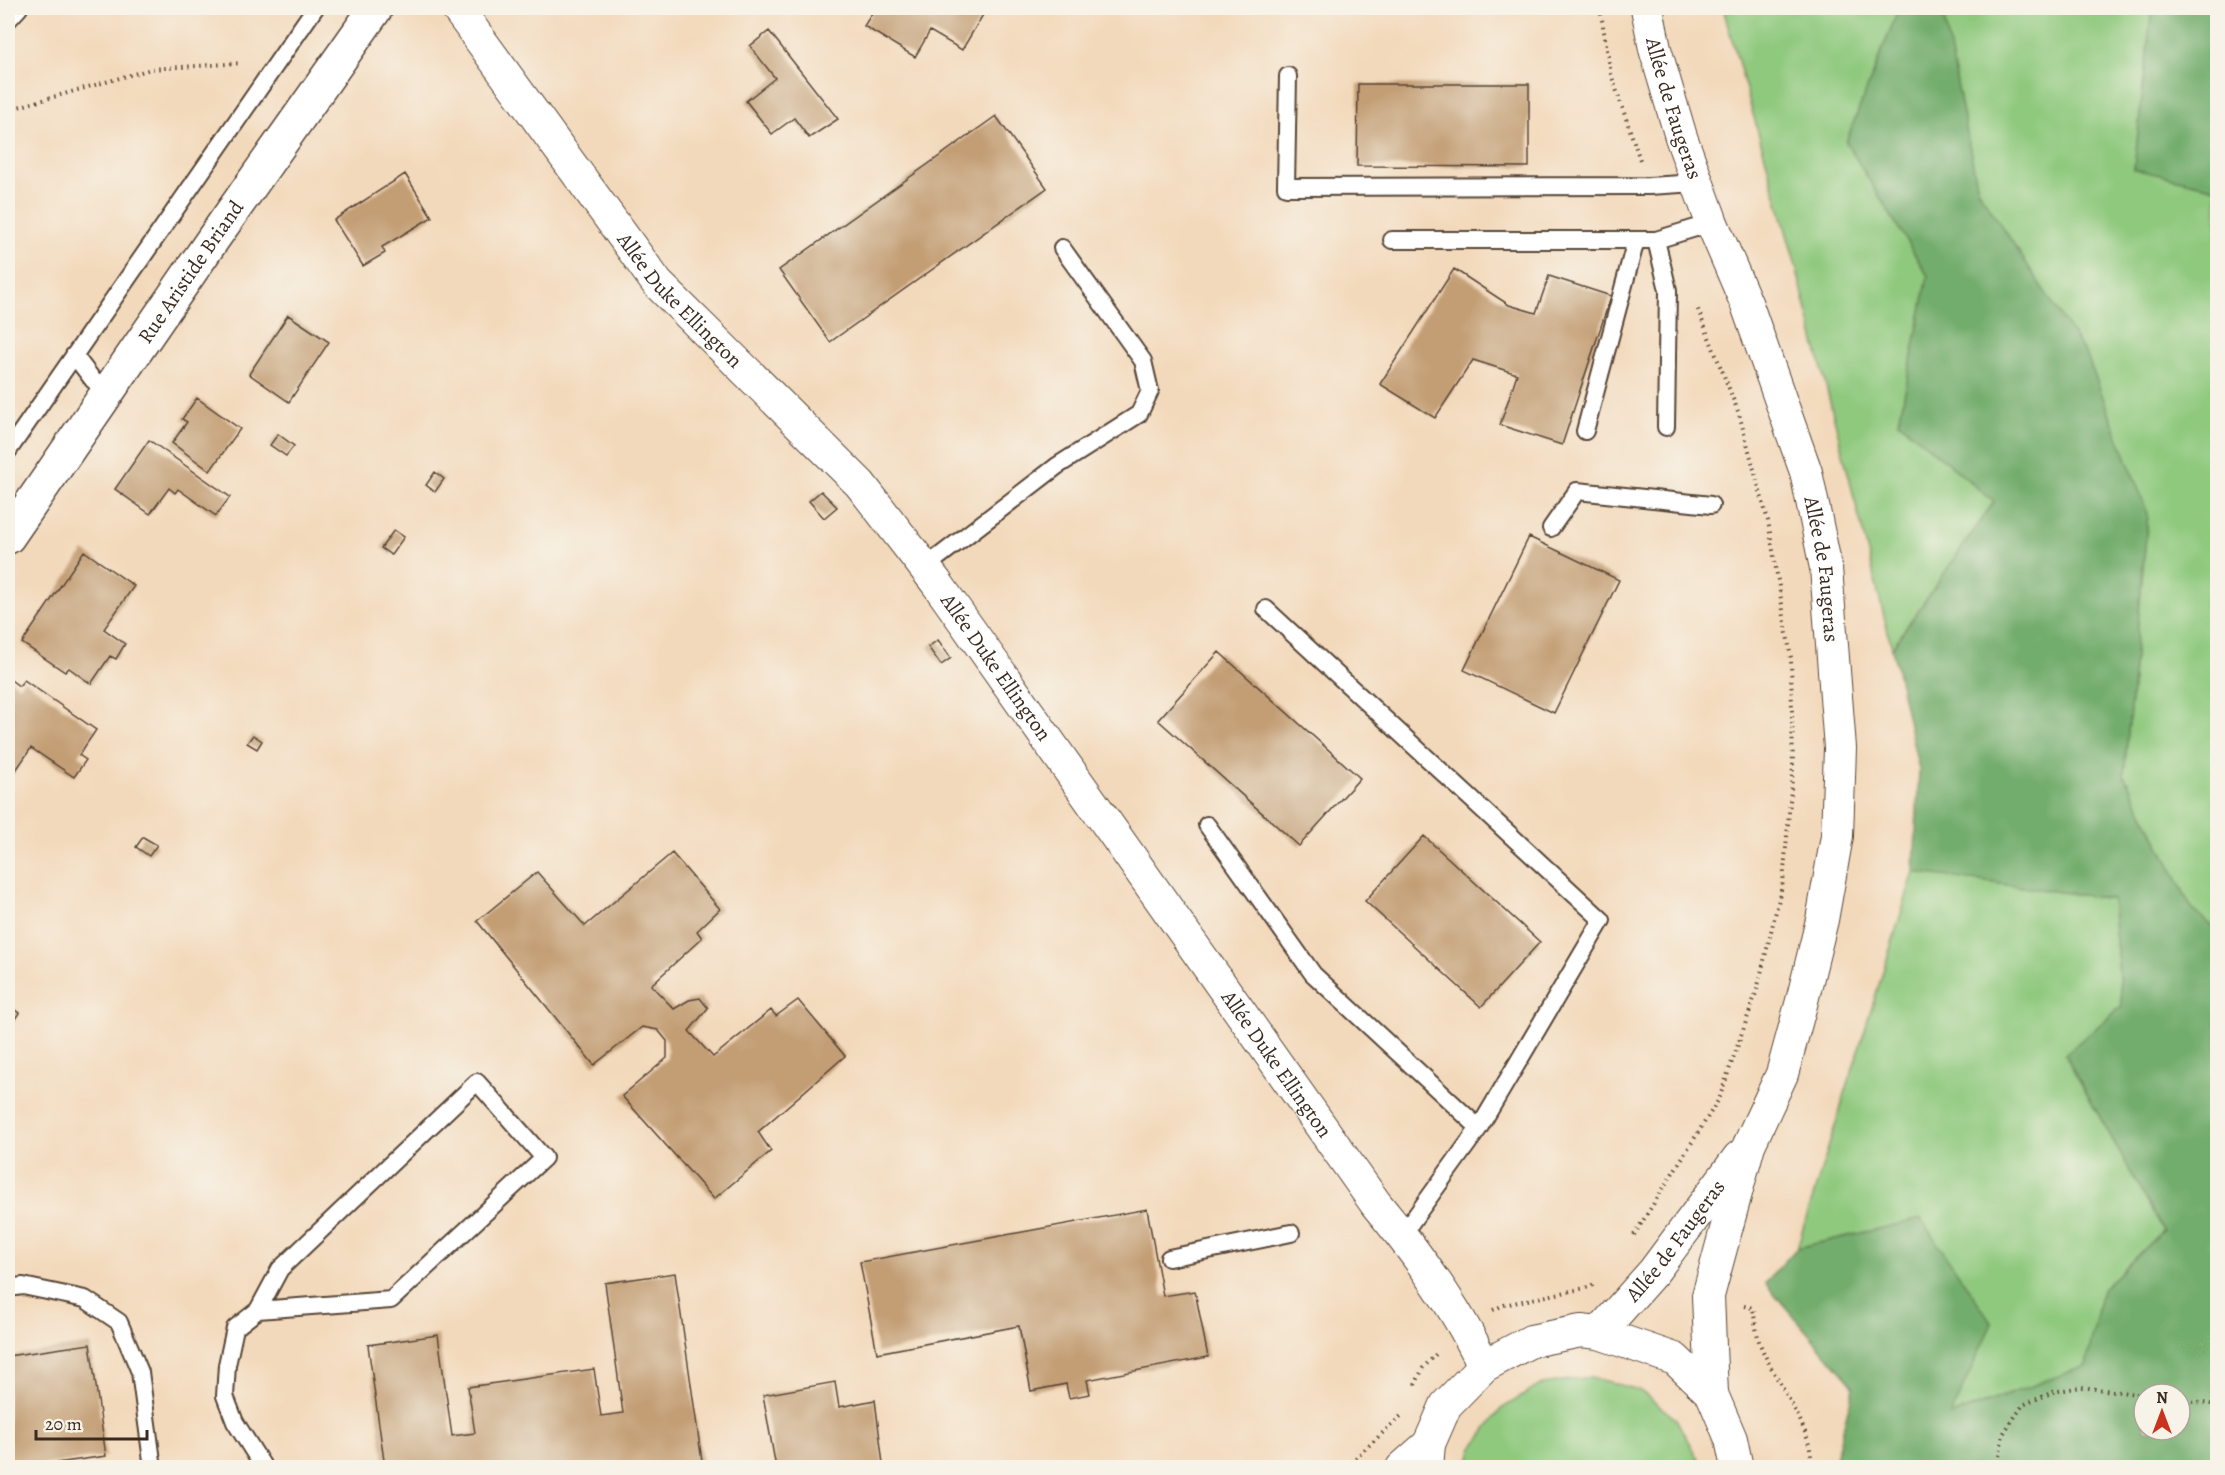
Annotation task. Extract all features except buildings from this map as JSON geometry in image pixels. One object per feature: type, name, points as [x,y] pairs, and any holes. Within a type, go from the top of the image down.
[{"type":"street","name":"Rue Aristide Briand","points":[[8,537],[376,8]]},
{"type":"street","name":"Allée Duke Ellington","points":[[457,8],[657,283],[860,484],[924,567],[1369,1194],[1402,1235],[1463,1325],[1484,1366]]},
{"type":"street","name":"Allée de Faugeras","points":[[1647,8],[1654,49],[1697,183],[1747,305],[1806,472],[1826,567],[1840,748],[1837,836],[1822,920],[1782,1074],[1749,1144],[1708,1296],[1712,1395]]},
{"type":"street","name":"Allée de Faugeras","points":[[1599,1333],[1654,1271],[1749,1144]]},
{"type":"street","points":[[1402,1467],[1428,1456],[1446,1405],[1484,1366],[1531,1341],[1581,1331],[1599,1333],[1675,1359],[1712,1395],[1731,1439],[1737,1467]]},
{"type":"lane","points":[[8,20],[19,8]]},
{"type":"lane","points":[[8,451],[315,8]]},
{"type":"lane","points":[[1288,76],[1286,187],[1649,186],[1697,183]]},
{"type":"lane","points":[[1392,240],[1656,240],[1712,223]]},
{"type":"lane","points":[[1585,431],[1636,240]]},
{"type":"lane","points":[[1656,240],[1668,290],[1666,427]]},
{"type":"lane","points":[[924,567],[1057,466],[1139,414],[1150,391],[1143,361],[1062,248]]},
{"type":"lane","points":[[74,355],[93,380],[107,392]]},
{"type":"lane","points":[[1551,528],[1577,491],[1711,505]]},
{"type":"lane","points":[[1266,609],[1602,920],[1479,1128],[1402,1235]]},
{"type":"lane","points":[[1206,825],[1313,974],[1479,1128]]},
{"type":"lane","points":[[258,1310],[391,1300],[544,1158],[477,1082],[280,1269],[258,1310],[235,1328],[227,1365],[225,1396],[235,1422],[264,1467]]},
{"type":"lane","points":[[1169,1258],[1291,1233]]},
{"type":"lane","points":[[8,1288],[23,1286],[85,1299],[118,1322],[140,1372],[153,1467]]},
{"type":"path","points":[[1600,8],[1611,74],[1649,186]]},
{"type":"path","points":[[8,110],[151,69],[278,61]]},
{"type":"path","points":[[1631,1240],[1719,1099],[1757,990],[1783,882],[1793,767],[1791,658],[1767,521],[1739,414],[1693,299]]},
{"type":"path","points":[[1414,1387],[1423,1368],[1463,1325],[1504,1305],[1590,1287],[1597,1280]]},
{"type":"path","points":[[1997,1467],[2002,1434],[2023,1405],[2053,1392],[2081,1387],[2132,1393]]},
{"type":"path","points":[[2192,1402],[2217,1405]]},
{"type":"path","points":[[1351,1462],[1401,1416],[1405,1406]]},
{"type":"green space","points":[[1723,8],[1899,8],[1846,142],[1928,276],[1899,422],[1994,502],[1892,648],[1794,259]]},
{"type":"green space","points":[[1899,8],[1942,8],[1978,190],[2087,356],[2148,514],[2124,775],[2192,909],[2217,930],[2217,1467],[1833,1467],[1854,1387],[1765,1283],[1797,1248],[1921,1219],[1992,1323],[1950,1416],[2086,1366],[2102,1290],[2163,1230],[2065,1054],[2122,1006],[2112,899],[1914,872],[1919,770],[1892,648],[1994,502],[1899,422],[1928,276],[1846,142]]},
{"type":"green space","points":[[1942,8],[2152,8],[2134,169],[2217,188],[2217,930],[2192,909],[2124,775],[2148,514],[2087,356],[1978,190]]},
{"type":"green space","points":[[2152,8],[2217,8],[2217,188],[2134,169]]},
{"type":"green space","points":[[1914,872],[2112,899],[2122,1006],[2065,1055],[2163,1230],[2102,1290],[2086,1366],[1949,1416],[1922,1219],[1797,1248]]},
{"type":"green space","points":[[1591,1377],[1639,1390],[1676,1419],[1700,1467],[1468,1467],[1472,1449],[1501,1409],[1542,1384]]}]
